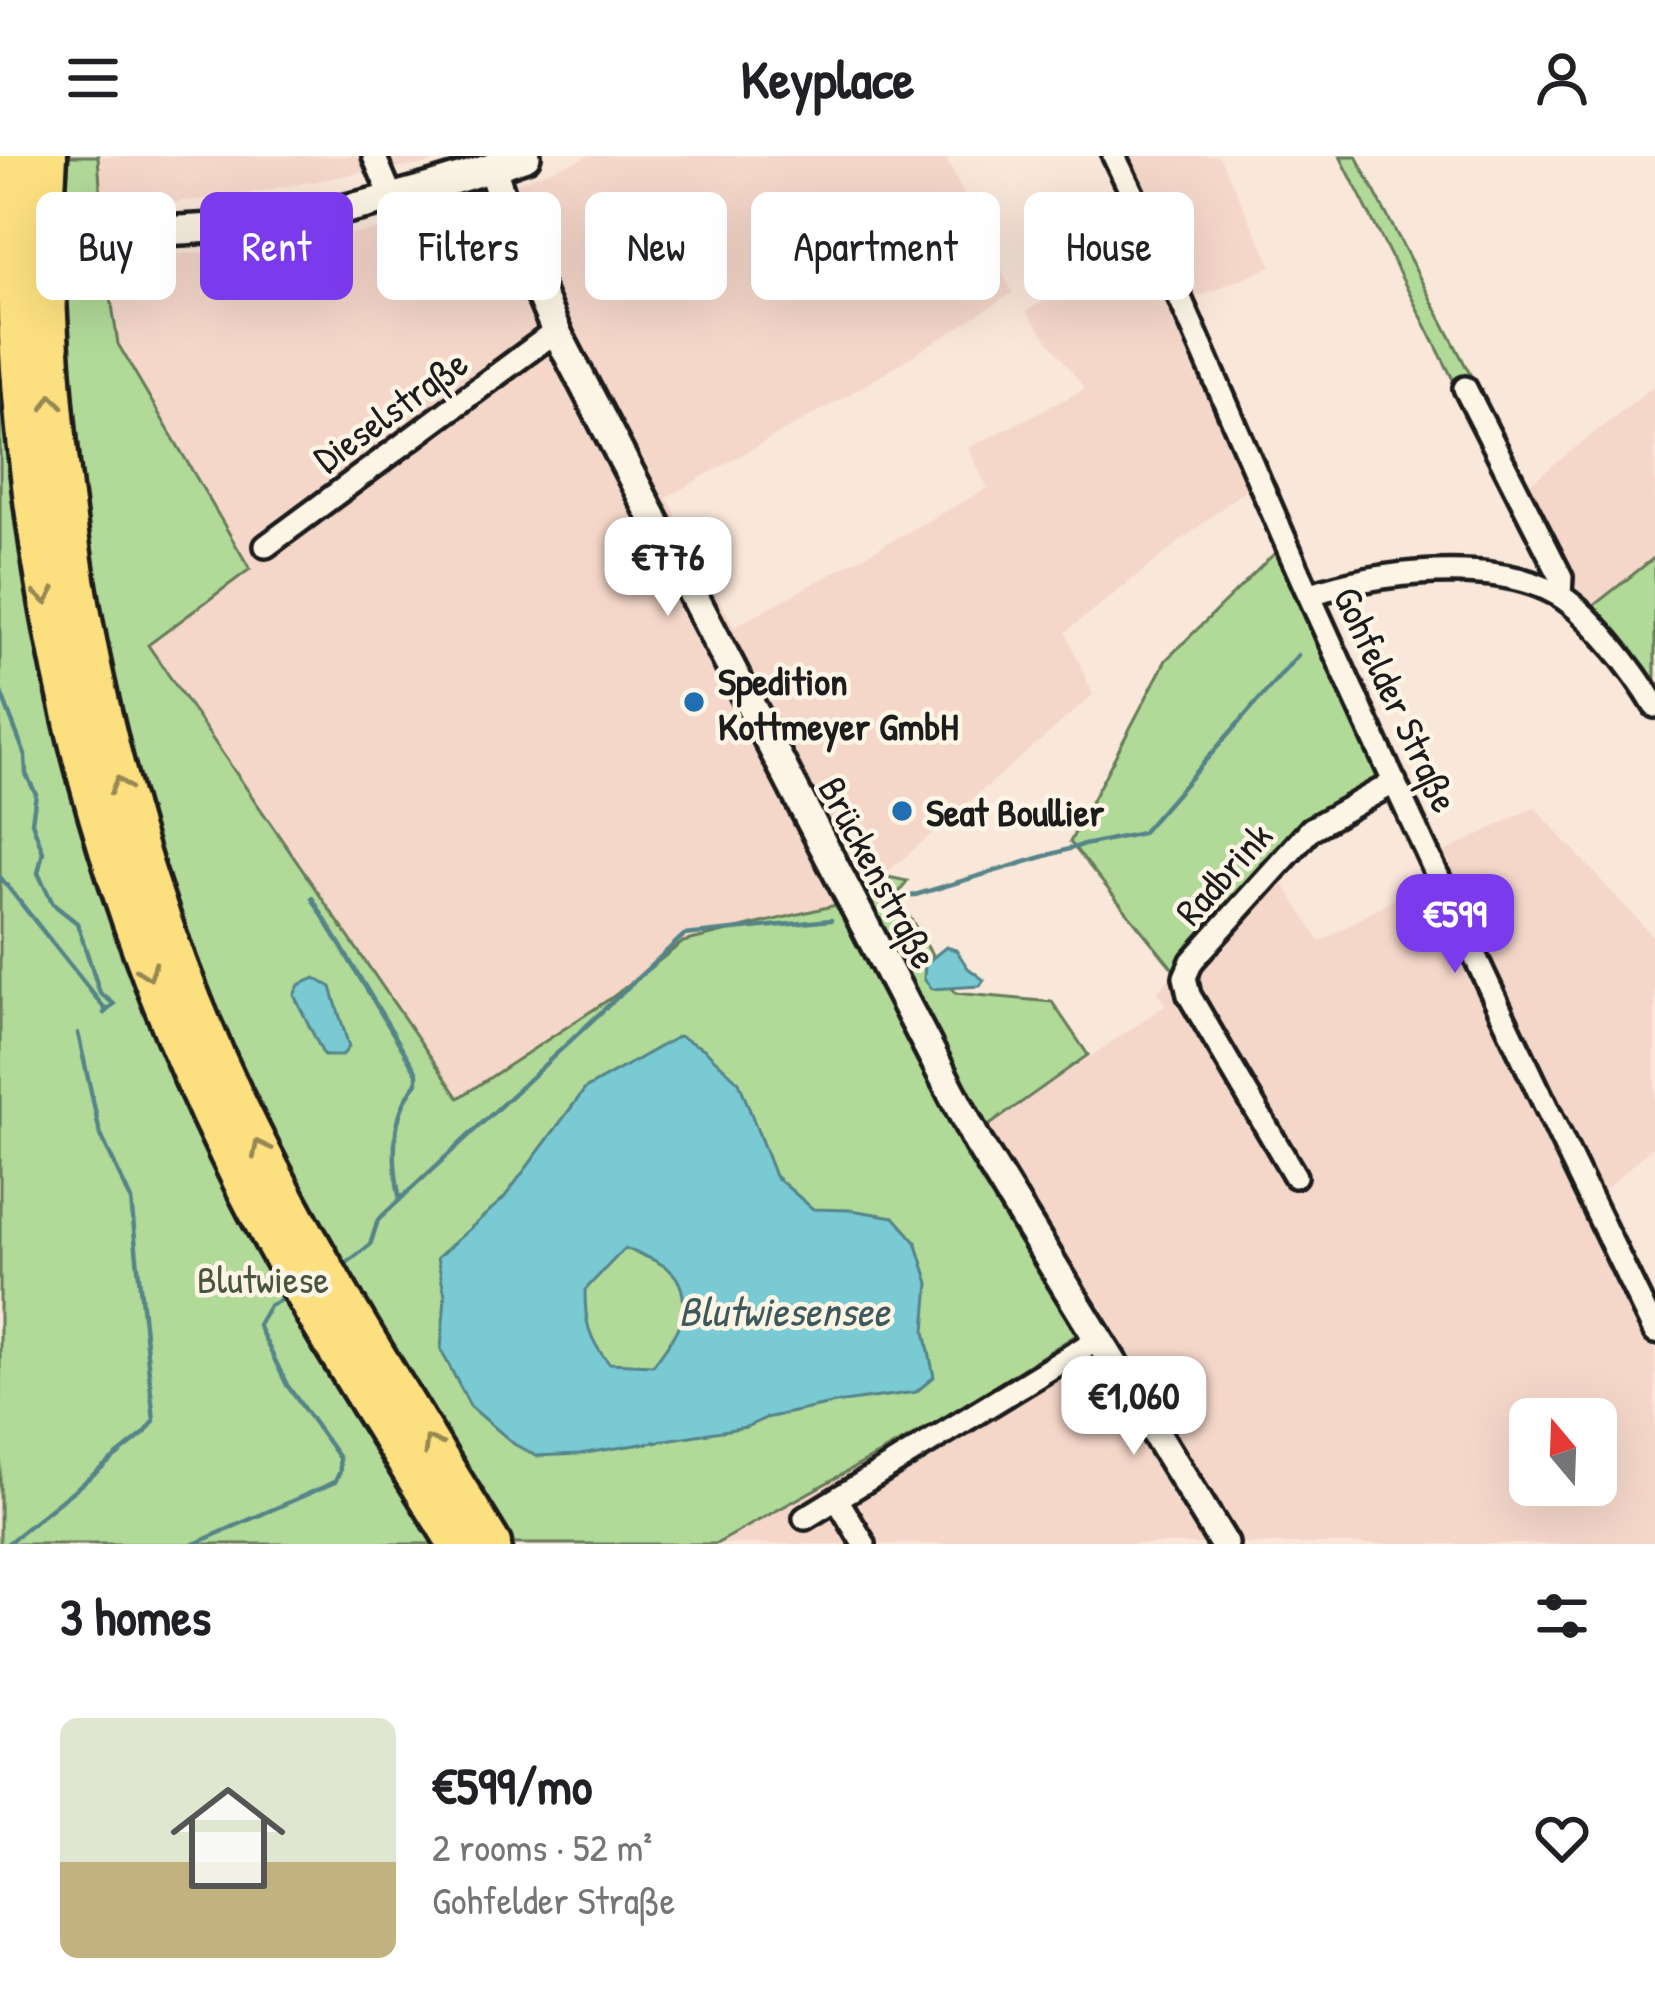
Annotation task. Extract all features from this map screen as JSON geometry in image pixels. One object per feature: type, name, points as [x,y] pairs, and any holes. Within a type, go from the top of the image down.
[{"type":"highway","points":[[32,173],[22,424],[32,518],[72,729],[92,801],[157,995],[229,1156],[327,1301],[457,1544]]},
{"type":"highway","points":[[327,1301],[492,1544]]},
{"type":"main road","points":[[412,192],[526,156]]},
{"type":"main road","name":"Brückenstraße","points":[[493,168],[510,224],[556,331],[957,1105],[1224,1544]]},
{"type":"main road","points":[[0,230],[168,230],[319,215],[377,201]]},
{"type":"street","points":[[374,156],[389,192]]},
{"type":"street","name":"Gohfelder Straße","points":[[1114,156],[1395,782],[1655,1332]]},
{"type":"street","name":"Dieselstraße","points":[[266,546],[556,331]]},
{"type":"street","points":[[1465,388],[1561,577],[1561,596]]},
{"type":"street","points":[[1309,595],[1336,585],[1466,571],[1528,581],[1561,596],[1611,644],[1655,706]]},
{"type":"street","name":"Radbrink","points":[[1295,1175],[1189,995],[1185,977],[1192,961],[1311,829],[1395,782]]},
{"type":"street","points":[[805,1518],[1098,1339]]},
{"type":"street","points":[[837,1499],[864,1544]]},
{"type":"shaded area","points":[[98,156],[451,156],[424,165],[257,192],[200,192],[200,199],[176,202],[176,192],[99,192]]},
{"type":"shaded area","points":[[589,156],[945,156],[963,192],[751,192],[751,300],[1000,300],[1000,267],[1013,293],[862,387],[667,497],[734,627],[988,488],[968,448],[1085,389],[1026,311],[1046,300],[1189,300],[1260,478],[1066,632],[1093,695],[862,894],[836,905],[683,942],[614,996],[459,1099],[148,645],[249,569],[118,344],[111,300],[176,300],[176,254],[200,253],[200,300],[353,300],[353,234],[377,229],[377,300],[561,300],[561,192],[493,192]]},
{"type":"shaded area","points":[[1118,156],[1219,156],[1272,266],[1194,298],[1194,192],[1132,192]]},
{"type":"shaded area","points":[[1655,385],[1655,557],[1588,610],[1528,485]]},
{"type":"shaded area","points":[[1534,807],[1655,939],[1655,1145],[1585,1208],[1655,1350],[1655,1544],[528,1544],[1078,1333],[962,1143],[1165,1006],[1158,991],[1271,864],[1320,942],[1423,882],[1417,866]]},
{"type":"green space","name":"Blutwiese","points":[[0,156],[98,156],[100,192],[36,192],[36,300],[111,300],[118,344],[250,569],[148,645],[459,1098],[614,996],[683,942],[836,905],[862,894],[884,876],[907,881],[897,896],[955,993],[1052,1002],[1088,1055],[963,1144],[1079,1333],[946,1417],[716,1544],[0,1544]]},
{"type":"green space","points":[[1340,156],[1356,156],[1528,485],[1510,492]]},
{"type":"green space","points":[[1283,545],[1382,779],[1307,827],[1177,974],[1070,842],[1166,660]]},
{"type":"green space","points":[[1655,557],[1655,682],[1652,684],[1588,610]]},
{"type":"water","points":[[946,947],[956,950],[984,980],[980,986],[932,989],[924,979],[925,964]]},
{"type":"water","points":[[315,978],[331,987],[349,1047],[342,1056],[324,1056],[294,995],[299,985]]},
{"type":"water","name":"Blutwiesensee","points":[[679,1036],[704,1049],[739,1082],[775,1176],[813,1209],[894,1217],[916,1242],[929,1283],[925,1331],[934,1377],[916,1392],[836,1403],[746,1427],[580,1454],[536,1456],[514,1444],[470,1406],[441,1350],[445,1295],[437,1258],[504,1198],[585,1089]],"holes":[[[625,1248],[666,1267],[682,1289],[679,1324],[653,1365],[609,1363],[596,1346],[587,1320],[585,1290]]]},
{"type":"waterway","points":[[885,904],[1079,846],[1142,833],[1298,655]]},
{"type":"waterway","points":[[0,690],[36,794],[32,822],[43,852],[38,873],[53,904],[77,923],[100,993],[114,1004],[104,1013]]},
{"type":"waterway","points":[[0,877],[105,1009]]},
{"type":"waterway","points":[[312,898],[417,1073],[395,1138],[400,1200]]},
{"type":"waterway","points":[[340,1268],[370,1245],[378,1220],[684,935],[831,920]]},
{"type":"waterway","points":[[7,1544],[154,1421],[131,1200],[100,1133],[78,1033]]},
{"type":"waterway","points":[[194,1544],[335,1482],[340,1471],[339,1458],[287,1385],[258,1325],[269,1306],[288,1296]]},
{"type":"place","name":"Spedition Kottmeyer GmbH","points":[[694,702]]},
{"type":"place","name":"Seat Boullier","points":[[902,811]]}]
